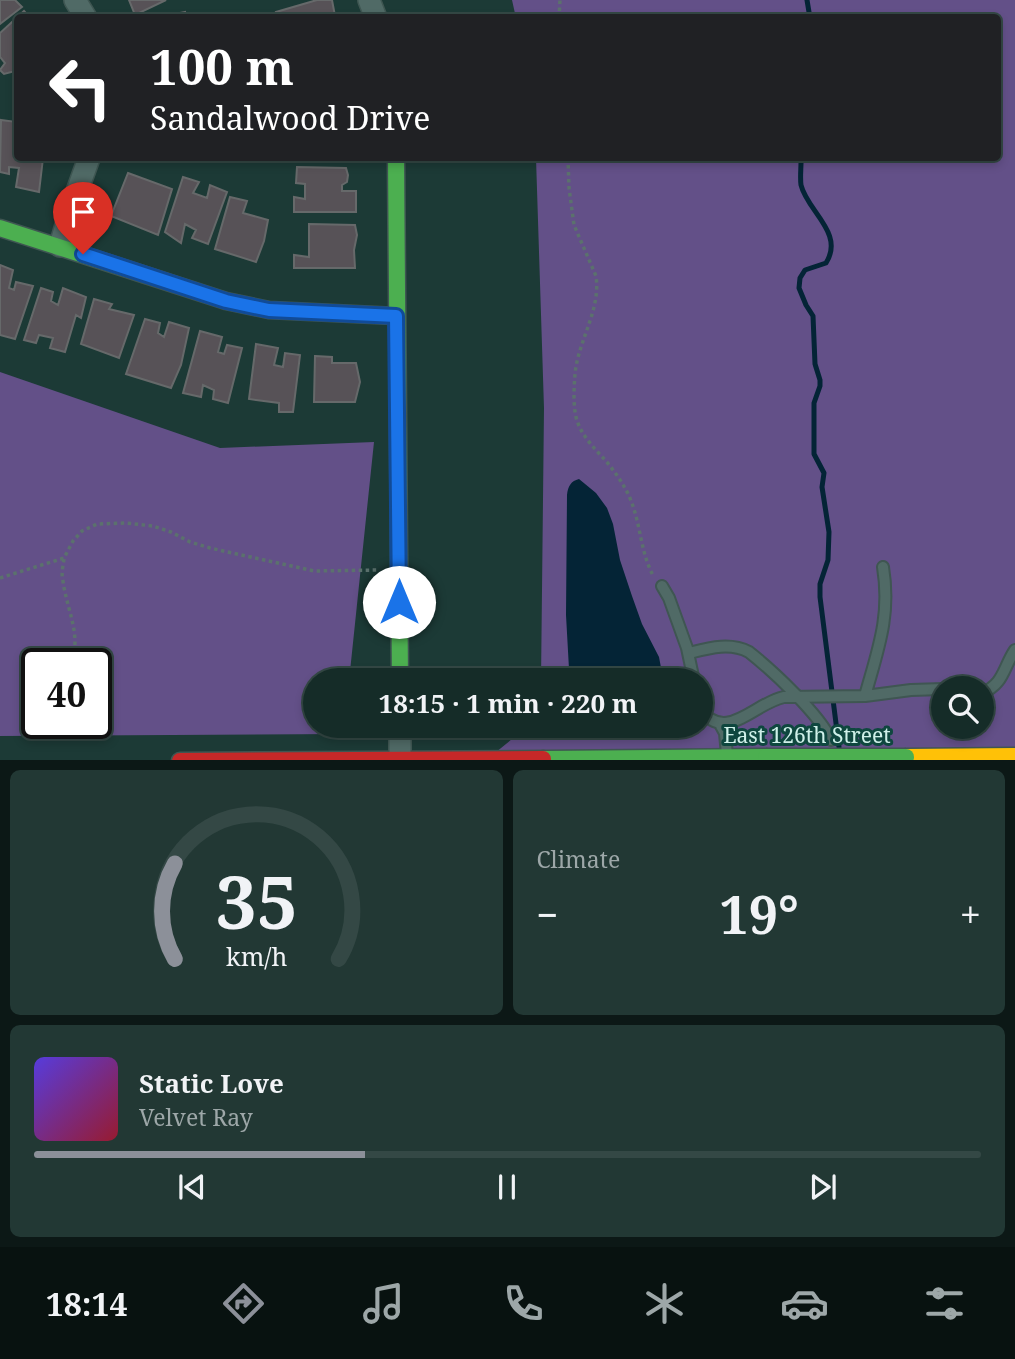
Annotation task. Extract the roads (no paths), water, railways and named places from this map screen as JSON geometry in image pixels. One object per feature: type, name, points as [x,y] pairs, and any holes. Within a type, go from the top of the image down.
[{"type":"street","points":[[60,246],[88,161]]},
{"type":"street","points":[[396,161],[400,668]]},
{"type":"street","points":[[0,228],[226,301],[269,310],[396,316]]},
{"type":"street","points":[[400,738],[400,759]]},
{"type":"street","name":"East 126th Street","points":[[290,760],[1015,757]]},
{"type":"lane","points":[[865,696],[884,626],[886,595],[883,567]]},
{"type":"lane","points":[[662,586],[689,653],[692,668]]},
{"type":"lane","points":[[689,653],[725,646],[741,648],[754,656],[795,696],[820,722],[831,740]]},
{"type":"lane","points":[[994,687],[1015,650]]},
{"type":"lane","points":[[713,721],[720,724],[732,722],[776,699],[795,696],[865,696],[931,689]]},
{"type":"lane","points":[[720,724],[725,733],[727,759]]},
{"type":"water","points":[[579,479],[596,493],[607,508],[632,596],[642,624],[659,657],[661,668],[569,668],[566,615],[567,495],[570,484]]},
{"type":"waterway","points":[[807,0],[809,14]]},
{"type":"waterway","points":[[802,161],[801,185],[823,222],[831,242],[831,252],[826,263],[805,270],[800,278],[799,288],[813,316],[815,364],[820,380],[814,403],[814,454],[824,473],[822,487],[829,532],[828,560],[820,584],[820,597],[839,747]]}]
